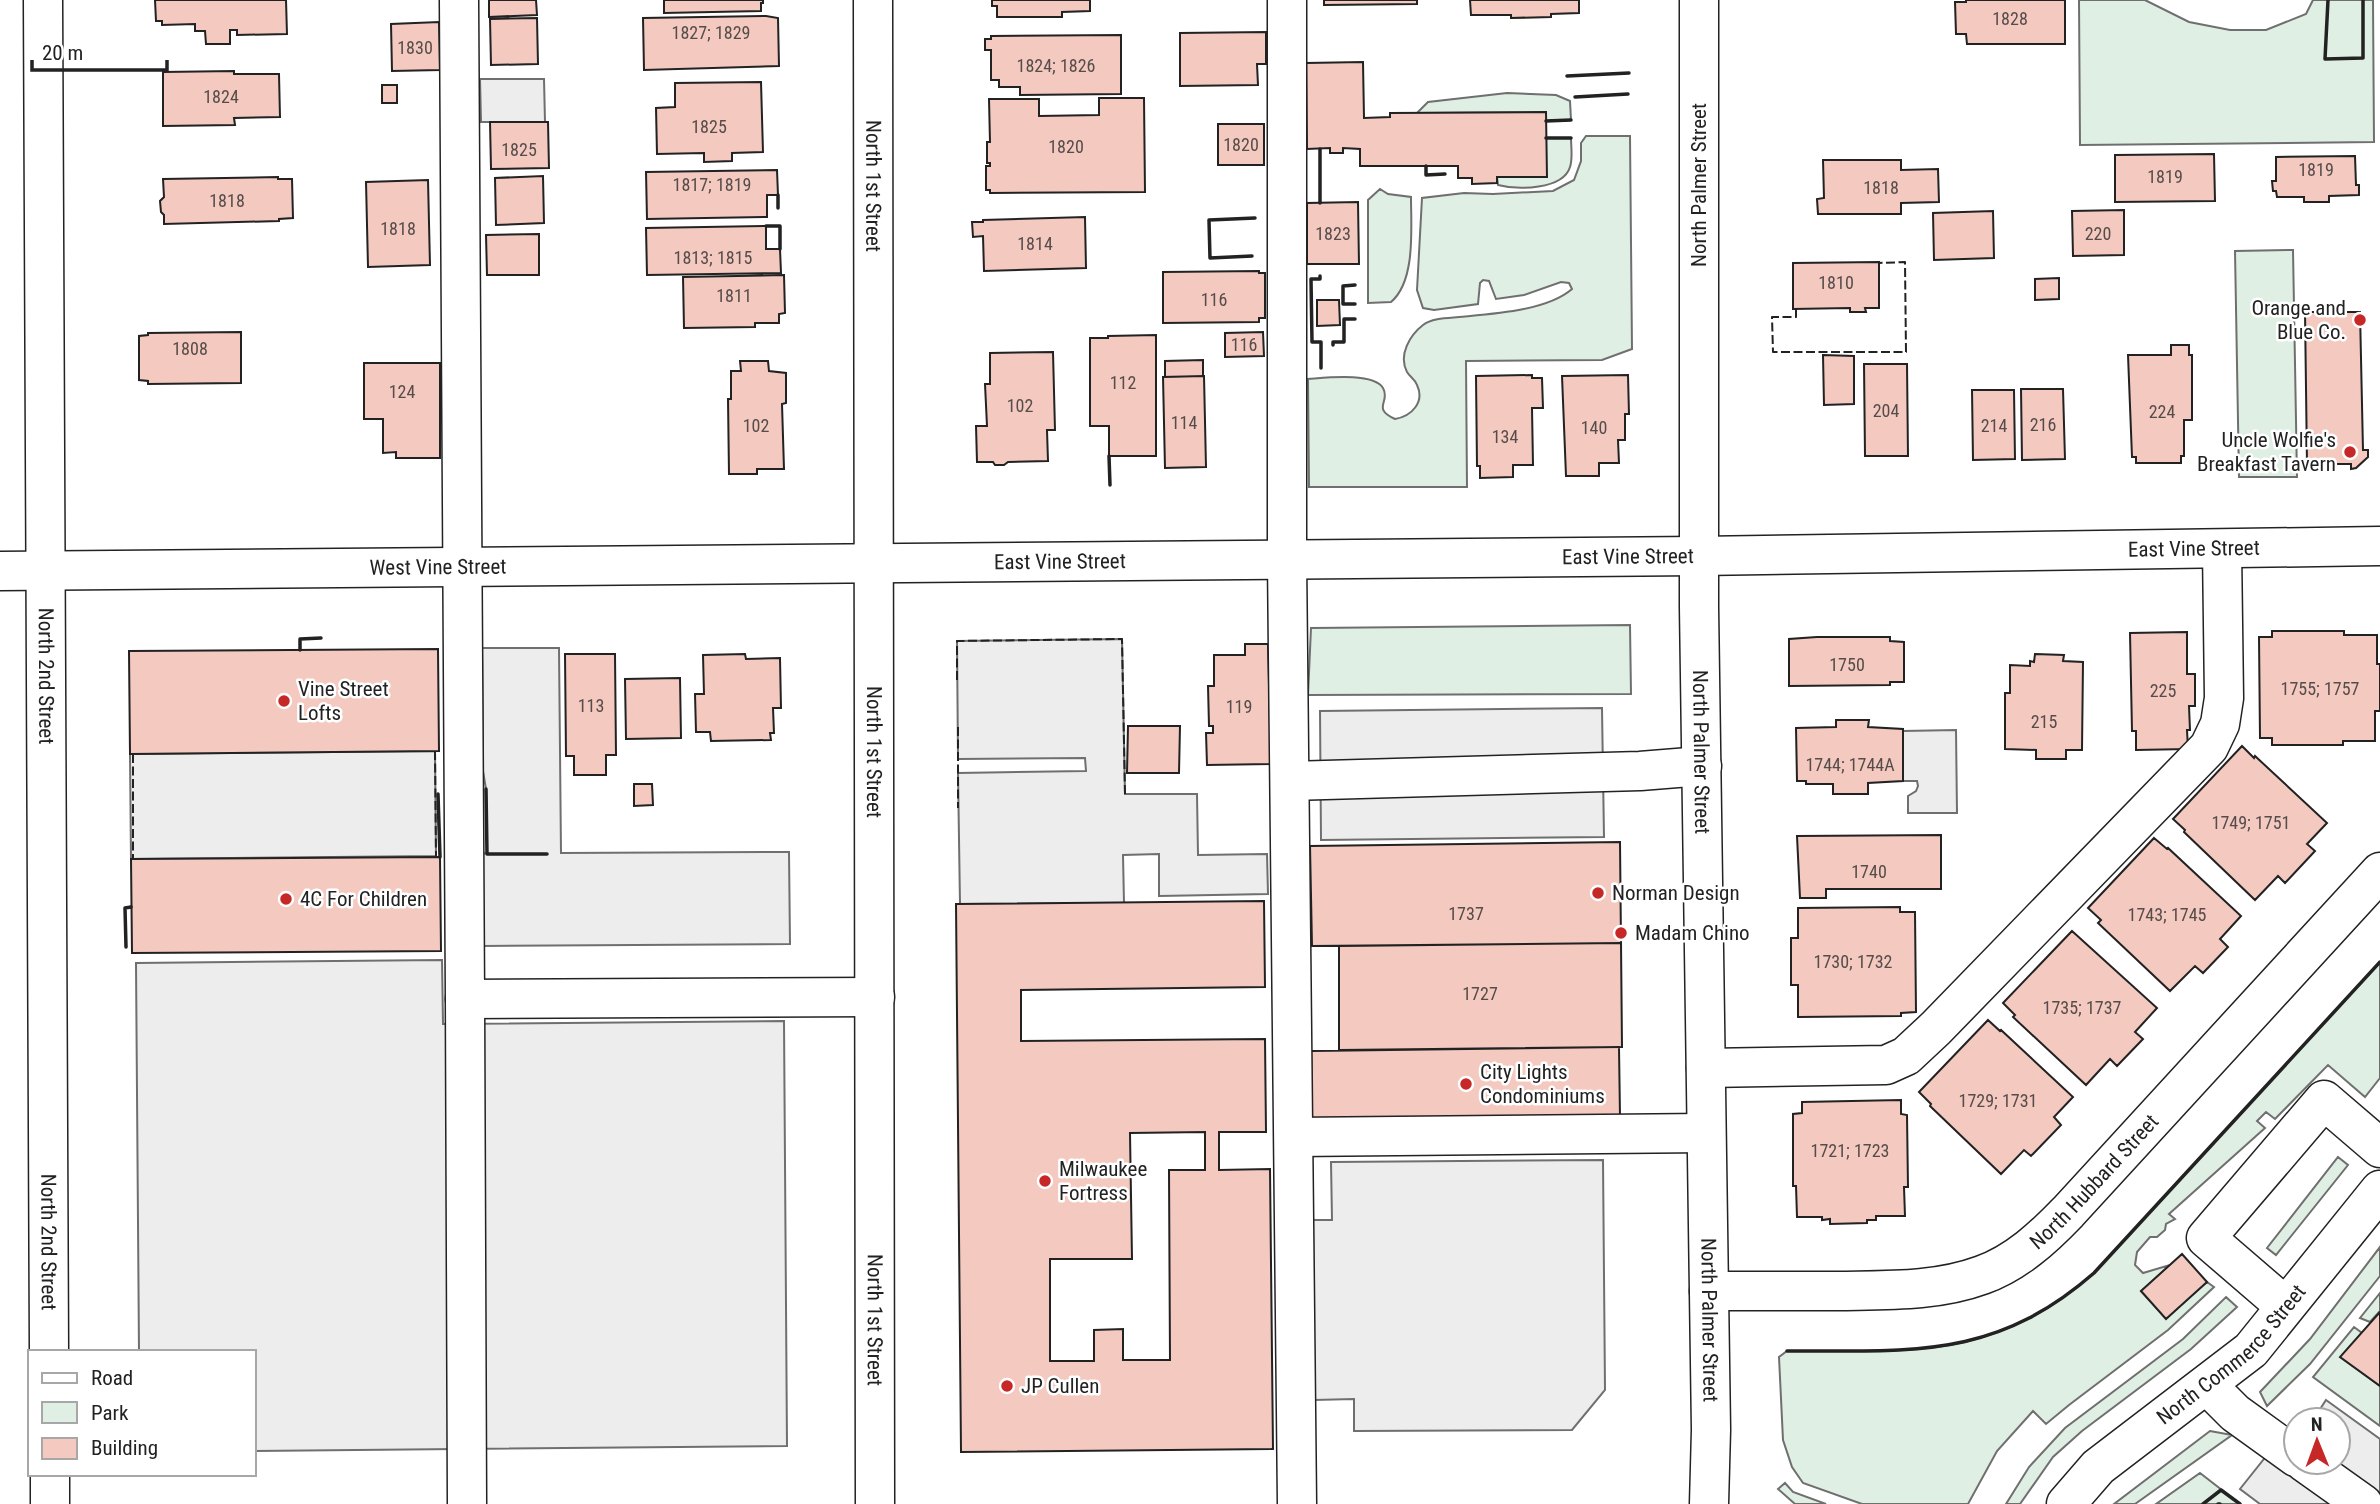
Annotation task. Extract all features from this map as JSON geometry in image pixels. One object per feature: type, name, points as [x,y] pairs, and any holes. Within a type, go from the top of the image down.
[{"type":"street","name":"North 2nd Street","points":[[43,0],[49,1350]]},
{"type":"street","points":[[458,0],[467,1504]]},
{"type":"street","name":"North 1st Street","points":[[873,0],[875,1504]]},
{"type":"street","points":[[1287,0],[1287,559],[1297,1504]]},
{"type":"street","name":"North Palmer Street","points":[[1699,0],[1699,556],[1711,1430],[1709,1504]]},
{"type":"street","name":"East Vine Street","points":[[875,563],[1699,556],[2380,546]]},
{"type":"street","points":[[1706,1068],[1886,1065],[1906,1056],[1936,1028],[2209,747],[2220,724],[2224,698],[2222,549]]},
{"type":"street","name":"West Vine Street","points":[[0,571],[875,563]]},
{"type":"street","points":[[1290,781],[1627,771],[1702,766]]},
{"type":"street","name":"North Hubbard Street","points":[[1709,1292],[1903,1290],[1951,1284],[1984,1275],[2021,1254],[2068,1212],[2380,872]]},
{"type":"street","points":[[465,999],[875,997]]},
{"type":"street","points":[[2286,1306],[2206,1238],[2324,1100],[2380,1148]]},
{"type":"street","points":[[1294,1137],[1706,1133]]},
{"type":"street","name":"North Commerce Street","points":[[2066,1504],[2098,1467],[2251,1350],[2380,1190]]},
{"type":"street","points":[[2207,1385],[2235,1413],[2282,1447]]},
{"type":"street","points":[[50,1476],[50,1504]]},
{"type":"street","points":[[2324,1476],[2363,1504]]},
{"type":"green space","points":[[2079,0],[2145,0],[2189,22],[2230,30],[2266,30],[2306,14],[2313,0],[2373,0],[2374,142],[2080,145]]},
{"type":"green space","points":[[1507,93],[1556,95],[1570,101],[1571,120],[1546,121],[1546,112],[1417,113],[1428,102]]},
{"type":"green space","points":[[1586,136],[1630,136],[1632,349],[1602,360],[1466,361],[1467,487],[1309,487],[1308,379],[1348,377],[1378,383],[1385,393],[1384,411],[1395,419],[1407,415],[1418,402],[1419,391],[1407,372],[1405,352],[1414,334],[1423,325],[1440,319],[1534,307],[1572,289],[1569,283],[1561,282],[1524,295],[1496,299],[1489,281],[1483,280],[1480,283],[1478,304],[1434,310],[1423,308],[1417,290],[1422,198],[1464,193],[1553,191],[1574,180],[1581,161],[1581,143]]},
{"type":"green space","points":[[1546,138],[1571,138],[1571,164],[1566,175],[1549,184],[1527,188],[1498,185],[1497,177],[1546,177]]},
{"type":"green space","points":[[1380,189],[1388,194],[1411,197],[1410,253],[1405,281],[1399,293],[1391,302],[1368,303],[1368,200]]},
{"type":"green space","points":[[2293,250],[2297,477],[2239,477],[2235,251]]},
{"type":"green space","points":[[1630,625],[1631,694],[1308,695],[1311,628]]},
{"type":"green space","points":[[2380,962],[2380,1078],[2365,1097],[2328,1065],[2275,1119],[2266,1112],[2257,1121],[2265,1128],[2169,1214],[2175,1219],[2166,1224],[2165,1230],[2157,1237],[2150,1237],[2137,1252],[2135,1265],[2143,1273],[2170,1265],[2141,1291],[2166,1318],[2207,1282],[2214,1287],[2168,1330],[2046,1424],[2033,1411],[1997,1451],[1968,1504],[1862,1504],[1803,1483],[1792,1467],[1783,1440],[1779,1357],[1787,1351],[1873,1351],[1949,1345],[1985,1337],[2021,1323],[2057,1302],[2094,1273]]},
{"type":"green space","points":[[2338,1157],[2348,1165],[2276,1255],[2267,1248]]},
{"type":"green space","points":[[2380,1247],[2380,1276],[2310,1364],[2267,1406],[2260,1392],[2310,1339]]},
{"type":"green space","points":[[2380,1293],[2380,1311],[2370,1322],[2360,1318]]},
{"type":"green space","points":[[2226,1297],[2237,1307],[2191,1349],[2082,1431],[2053,1457],[2020,1504],[2006,1504],[2029,1467],[2065,1428],[2183,1339]]},
{"type":"green space","points":[[2354,1327],[2362,1333],[2341,1357],[2380,1386],[2380,1426],[2313,1377]]},
{"type":"green space","points":[[2210,1431],[2232,1435],[2135,1504],[2114,1504]]},
{"type":"green space","points":[[2200,1473],[2240,1504],[2156,1504]]},
{"type":"green space","points":[[1785,1483],[1793,1492],[1826,1504],[1795,1504],[1778,1489]]},
{"type":"shaded area","points":[[480,79],[544,79],[545,122],[481,122]]},
{"type":"shaded area","points":[[1122,639],[1125,794],[1197,794],[1198,855],[1267,854],[1268,894],[1159,896],[1159,854],[1123,855],[1124,903],[960,904],[958,773],[1086,771],[1085,758],[958,759],[957,641]]},
{"type":"shaded area","points":[[482,648],[559,648],[561,853],[789,852],[790,944],[482,946],[481,854],[487,853]]},
{"type":"shaded area","points":[[1602,708],[1604,837],[1321,840],[1320,711]]},
{"type":"shaded area","points":[[1956,730],[1957,813],[1908,813],[1908,796],[1916,791],[1918,786],[1917,781],[1903,781],[1903,731]]},
{"type":"shaded area","points":[[435,751],[436,856],[131,859],[130,754]]},
{"type":"shaded area","points":[[442,960],[443,1024],[784,1021],[787,1446],[256,1451],[256,1350],[139,1350],[136,963]]},
{"type":"shaded area","points":[[1603,1160],[1605,1390],[1572,1430],[1354,1431],[1354,1399],[1314,1400],[1313,1220],[1332,1220],[1331,1162]]},
{"type":"shaded area","points":[[2326,1400],[2334,1406],[2322,1406]]},
{"type":"shaded area","points":[[2352,1419],[2380,1439],[2380,1504],[2260,1504],[2240,1489],[2282,1436],[2282,1476],[2352,1476]]},
{"type":"building","points":[[155,0],[286,0],[287,34],[237,35],[237,30],[230,30],[230,44],[206,44],[205,31],[195,31],[195,24],[162,25],[162,21],[156,21]]},
{"type":"building","points":[[489,0],[536,0],[537,15],[489,17]]},
{"type":"building","points":[[664,0],[763,0],[763,3],[761,11],[664,13]]},
{"type":"building","points":[[992,0],[1090,0],[1090,11],[1062,12],[1062,17],[997,17],[997,6],[992,6]]},
{"type":"building","points":[[1324,0],[1417,0],[1417,4],[1324,5]]},
{"type":"building","points":[[1470,0],[1579,0],[1579,13],[1511,18],[1511,15],[1471,15]]},
{"type":"building","points":[[2065,0],[2065,44],[1967,44],[1966,34],[1956,34],[1955,2]]},
{"type":"building","points":[[537,18],[538,64],[491,65],[490,19]]},
{"type":"building","points":[[643,18],[778,18],[779,66],[644,70]]},
{"type":"building","points":[[439,22],[440,70],[392,71],[391,24]]},
{"type":"building","points":[[1266,32],[1266,64],[1257,64],[1258,85],[1180,86],[1180,33]]},
{"type":"building","points":[[1121,35],[1121,94],[1020,95],[1020,87],[999,87],[999,80],[991,80],[991,50],[985,50],[985,39],[991,39],[991,36]]},
{"type":"building","points":[[1363,62],[1364,118],[1390,117],[1390,113],[1546,112],[1547,177],[1497,177],[1497,183],[1472,184],[1472,178],[1458,178],[1458,166],[1360,166],[1360,149],[1343,148],[1343,153],[1330,153],[1330,148],[1307,149],[1306,63]]},
{"type":"building","points":[[234,71],[234,74],[279,74],[280,117],[234,118],[235,125],[163,126],[163,72]]},
{"type":"building","points":[[761,82],[763,152],[732,153],[732,161],[704,162],[704,153],[657,154],[656,108],[675,107],[675,83]]},
{"type":"building","points":[[382,85],[397,85],[397,103],[382,103]]},
{"type":"building","points":[[1099,98],[1144,98],[1145,192],[990,193],[990,190],[986,190],[986,166],[990,166],[990,163],[987,163],[987,142],[990,142],[989,99],[1039,99],[1039,116],[1099,115]]},
{"type":"building","points":[[490,122],[548,122],[549,168],[491,169]]},
{"type":"building","points":[[1218,124],[1264,124],[1264,165],[1218,165]]},
{"type":"building","points":[[2214,154],[2215,201],[2115,202],[2115,155]]},
{"type":"building","points":[[2355,156],[2359,195],[2329,196],[2329,202],[2304,202],[2304,197],[2277,197],[2276,191],[2273,191],[2272,181],[2276,181],[2276,157]]},
{"type":"building","points":[[1823,160],[1901,160],[1901,170],[1938,169],[1939,202],[1901,203],[1901,214],[1818,214],[1817,199],[1824,198]]},
{"type":"building","points":[[777,170],[778,195],[767,195],[767,217],[647,219],[646,172]]},
{"type":"building","points":[[543,176],[544,223],[496,225],[495,178]]},
{"type":"building","points":[[163,179],[292,179],[293,218],[279,221],[164,224],[160,201],[164,197]]},
{"type":"building","points":[[428,180],[430,265],[368,267],[366,182]]},
{"type":"building","points":[[1358,202],[1359,264],[1307,264],[1307,203]]},
{"type":"building","points":[[2124,210],[2124,255],[2073,256],[2072,211]]},
{"type":"building","points":[[1993,211],[1994,258],[1934,260],[1933,213]]},
{"type":"building","points":[[1085,217],[1086,268],[984,271],[983,236],[973,237],[972,222]]},
{"type":"building","points":[[766,226],[766,249],[780,249],[781,273],[647,275],[646,228]]},
{"type":"building","points":[[539,234],[539,275],[487,275],[486,235]]},
{"type":"building","points":[[1879,262],[1879,308],[1865,308],[1866,312],[1850,312],[1850,308],[1793,309],[1793,263]]},
{"type":"building","points":[[1163,272],[1265,273],[1265,318],[1259,318],[1259,322],[1163,323]]},
{"type":"building","points":[[784,275],[785,313],[779,314],[779,323],[755,323],[755,327],[684,328],[683,277]]},
{"type":"building","points":[[2059,278],[2059,299],[2035,300],[2035,279]]},
{"type":"building","points":[[1317,300],[1339,300],[1340,325],[1317,326]]},
{"type":"building","points":[[2305,312],[2360,312],[2363,450],[2368,450],[2368,457],[2356,468],[2351,469],[2351,464],[2307,464]]},
{"type":"building","points":[[241,332],[241,383],[148,384],[148,381],[139,380],[139,336],[148,333]]},
{"type":"building","points":[[1263,332],[1264,356],[1225,357],[1225,333]]},
{"type":"building","points":[[1156,335],[1156,456],[1109,456],[1109,426],[1090,426],[1090,338]]},
{"type":"building","points":[[2171,345],[2189,345],[2189,355],[2192,355],[2192,420],[2184,420],[2184,456],[2181,456],[2181,463],[2136,463],[2136,457],[2132,457],[2128,355],[2171,355]]},
{"type":"building","points":[[1053,352],[1055,430],[1047,430],[1048,461],[1008,462],[1004,465],[977,462],[976,426],[987,426],[985,384],[990,384],[990,353]]},
{"type":"building","points":[[1823,355],[1854,356],[1854,404],[1824,405]]},
{"type":"building","points":[[1203,360],[1203,376],[1165,377],[1165,361]]},
{"type":"building","points":[[740,361],[768,361],[769,371],[786,373],[786,403],[782,404],[784,469],[757,469],[757,474],[729,474],[728,399],[731,399],[731,371],[741,371]]},
{"type":"building","points":[[364,363],[440,363],[440,458],[396,458],[396,452],[383,453],[383,419],[364,419]]},
{"type":"building","points":[[1864,364],[1907,364],[1908,456],[1865,456]]},
{"type":"building","points":[[1532,375],[1532,378],[1542,378],[1543,408],[1532,408],[1533,465],[1513,465],[1513,477],[1480,478],[1480,466],[1477,466],[1476,376]]},
{"type":"building","points":[[1628,375],[1629,414],[1625,414],[1625,440],[1618,440],[1619,463],[1599,463],[1599,476],[1566,476],[1562,376]]},
{"type":"building","points":[[1204,376],[1206,467],[1165,468],[1163,377]]},
{"type":"building","points":[[2021,389],[2063,389],[2065,459],[2022,460]]},
{"type":"building","points":[[1972,390],[2014,390],[2015,459],[1973,460]]},
{"type":"building","points":[[2272,631],[2344,631],[2344,635],[2377,635],[2380,711],[2375,711],[2375,741],[2343,741],[2343,745],[2272,745],[2272,738],[2260,738],[2259,637],[2272,637]]},
{"type":"building","points":[[2187,632],[2187,674],[2195,674],[2195,706],[2189,706],[2188,749],[2136,750],[2136,731],[2132,731],[2130,633]]},
{"type":"building","points":[[1890,637],[1890,641],[1904,642],[1904,682],[1890,682],[1890,685],[1789,686],[1789,639]]},
{"type":"building","points":[[1245,644],[1268,644],[1271,764],[1207,765],[1206,733],[1213,733],[1213,726],[1209,726],[1208,686],[1214,686],[1214,655],[1245,655]]},
{"type":"building","name":"Vine Street Lofts","points":[[438,649],[439,751],[130,754],[129,651]]},
{"type":"building","points":[[565,654],[615,654],[616,755],[606,755],[606,775],[574,775],[574,756],[566,756]]},
{"type":"building","points":[[745,654],[746,659],[780,658],[781,708],[773,708],[774,733],[770,733],[771,740],[711,741],[710,732],[696,732],[695,694],[704,694],[703,655]]},
{"type":"building","points":[[2035,654],[2064,655],[2063,661],[2083,662],[2082,750],[2066,750],[2066,759],[2036,759],[2036,750],[2005,749],[2005,693],[2010,693],[2010,665],[2030,666],[2030,661],[2034,662]]},
{"type":"building","points":[[680,678],[681,738],[626,739],[625,679]]},
{"type":"building","points":[[1836,720],[1869,720],[1868,727],[1903,729],[1903,781],[1868,783],[1868,794],[1833,794],[1833,784],[1806,784],[1806,781],[1797,781],[1796,728],[1836,727]]},
{"type":"building","points":[[1128,726],[1180,726],[1179,773],[1127,773]]},
{"type":"building","points":[[2242,746],[2327,823],[2307,844],[2315,851],[2285,883],[2278,876],[2255,900],[2173,819]]},
{"type":"building","points":[[634,784],[652,784],[653,805],[634,806]]},
{"type":"building","points":[[1941,835],[1941,889],[1826,889],[1826,898],[1800,898],[1797,836]]},
{"type":"building","points":[[2154,838],[2241,916],[2220,939],[2228,947],[2203,973],[2195,966],[2170,991],[2098,923],[2101,920],[2088,908]]},
{"type":"building","points":[[1620,842],[1621,943],[1312,946],[1310,846]]},
{"type":"building","name":"4C For Children","points":[[440,857],[441,951],[132,953],[131,859]]},
{"type":"building","name":"Milwaukee Fortress","points":[[1264,901],[1265,987],[1021,990],[1021,1041],[1265,1039],[1266,1132],[1219,1132],[1219,1170],[1270,1169],[1273,1449],[961,1452],[956,904]],"holes":[[[1205,1132],[1205,1170],[1169,1170],[1170,1360],[1123,1360],[1123,1329],[1094,1330],[1094,1361],[1050,1361],[1050,1259],[1132,1259],[1130,1133]]]},
{"type":"building","points":[[1900,907],[1900,912],[1915,912],[1916,1012],[1901,1013],[1901,1016],[1798,1017],[1798,985],[1791,985],[1791,938],[1798,938],[1798,908]]},
{"type":"building","points":[[2072,931],[2157,1008],[2135,1032],[2143,1039],[2117,1066],[2110,1059],[2086,1085],[2013,1017],[2015,1015],[2003,1003]]},
{"type":"building","points":[[1621,943],[1622,1047],[1339,1050],[1339,946]]},
{"type":"building","points":[[1988,1020],[2073,1097],[2054,1117],[2061,1125],[2031,1156],[2024,1150],[2001,1174],[1930,1106],[1919,1092]]},
{"type":"building","name":"City Lights Condominiums","points":[[1619,1047],[1620,1117],[1312,1120],[1311,1051]]},
{"type":"building","points":[[1901,1100],[1901,1114],[1907,1115],[1908,1187],[1904,1187],[1905,1216],[1876,1216],[1876,1220],[1867,1220],[1867,1223],[1830,1224],[1830,1219],[1822,1220],[1822,1217],[1797,1217],[1796,1186],[1793,1186],[1793,1114],[1802,1113],[1802,1102]]},
{"type":"building","points":[[2182,1254],[2207,1282],[2166,1319],[2141,1291]]},
{"type":"building","points":[[2380,1312],[2380,1386],[2340,1357]]},
{"type":"fence","points":[[1796,309],[1796,317],[1772,317],[1773,352],[1906,352],[1905,262],[1879,263]]},
{"type":"fence","points":[[957,680],[957,641],[1122,639],[1125,794]]},
{"type":"fence","points":[[958,727],[958,808]]},
{"type":"fence","points":[[435,751],[436,856]]},
{"type":"fence","points":[[133,754],[133,859]]},
{"type":"wall","points":[[2328,0],[2325,59],[2363,58],[2363,0]]},
{"type":"wall","points":[[1567,76],[1629,73]]},
{"type":"wall","points":[[1575,97],[1628,94]]},
{"type":"wall","points":[[1546,121],[1571,120]]},
{"type":"wall","points":[[1546,138],[1571,138]]},
{"type":"wall","points":[[1320,149],[1320,203]]},
{"type":"wall","points":[[1426,166],[1426,175],[1445,174]]},
{"type":"wall","points":[[778,195],[778,208]]},
{"type":"wall","points":[[1252,256],[1210,258],[1209,220],[1255,218]]},
{"type":"wall","points":[[766,226],[780,226],[780,249]]},
{"type":"wall","points":[[1320,276],[1320,279],[1311,279],[1312,342],[1321,342],[1321,368]]},
{"type":"wall","points":[[1355,285],[1343,286],[1343,304],[1355,304]]},
{"type":"wall","points":[[1333,345],[1333,342],[1344,342],[1344,319],[1355,319]]},
{"type":"wall","points":[[1109,456],[1110,485]]},
{"type":"wall","points":[[300,650],[300,639],[321,638]]},
{"type":"wall","points":[[486,789],[487,854],[547,854]]},
{"type":"wall","points":[[438,794],[440,857]]},
{"type":"wall","points":[[126,947],[125,908],[131,907]]},
{"type":"wall","points":[[1787,1351],[1873,1351],[1949,1345],[1985,1336],[2021,1322],[2057,1302],[2094,1273],[2380,962]]},
{"type":"wall","points":[[2203,1504],[2221,1490],[2240,1504]]},
{"type":"place","name":"Orange and Blue Co.","points":[[2360,320]]},
{"type":"place","name":"Uncle Wolfie's Breakfast Tavern","points":[[2350,452]]},
{"type":"place","name":"Vine Street Lofts","points":[[284,701]]},
{"type":"place","name":"Norman Design","points":[[1598,893]]},
{"type":"place","name":"4C For Children","points":[[286,899]]},
{"type":"place","name":"Madam Chino","points":[[1621,933]]},
{"type":"place","name":"City Lights Condominiums","points":[[1466,1084]]},
{"type":"place","name":"Milwaukee Fortress","points":[[1045,1181]]},
{"type":"place","name":"JP Cullen","points":[[1007,1386]]}]
